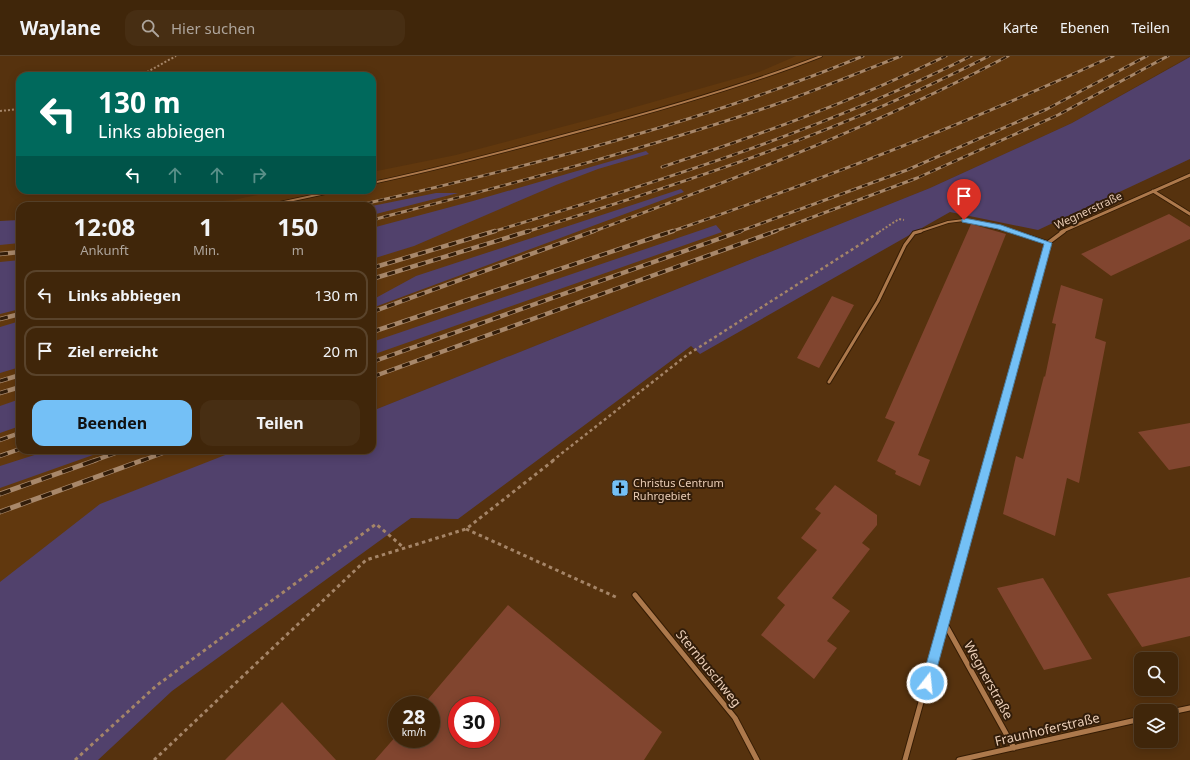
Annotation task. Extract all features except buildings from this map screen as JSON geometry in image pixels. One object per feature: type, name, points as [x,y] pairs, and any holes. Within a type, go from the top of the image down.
[{"type":"street","name":"Wegnerstraße","points":[[905,760],[1048,243],[1061,232],[1190,175]]},
{"type":"street","points":[[1153,191],[1190,214]]},
{"type":"street","name":"Sternbuschweg","points":[[635,595],[735,718],[757,760]]},
{"type":"street","name":"Wegnerstraße","points":[[944,622],[1014,748]]},
{"type":"street","points":[[1178,711],[1190,708]]},
{"type":"street","name":"Fraunhoferstraße","points":[[958,760],[1134,721]]},
{"type":"lane","points":[[376,182],[453,166],[669,108],[795,67],[821,56]]},
{"type":"lane","points":[[284,202],[321,194]]},
{"type":"lane","points":[[829,382],[878,301],[905,245],[914,233],[936,225],[964,220],[999,227],[1048,243]]},
{"type":"path","points":[[147,72],[176,56]]},
{"type":"path","points":[[0,111],[16,109]]},
{"type":"path","points":[[154,760],[366,560],[466,529],[687,355],[899,219],[906,220]]},
{"type":"path","points":[[75,760],[156,686],[376,524],[404,548]]},
{"type":"path","points":[[466,529],[617,598],[635,595]]},
{"type":"shaded area","points":[[796,56],[1190,56],[1072,123],[930,188],[376,409],[376,202],[211,202],[233,200],[262,194],[376,194],[376,171],[456,155],[607,115],[759,72]]},
{"type":"shaded area","points":[[1190,57],[1190,159],[1038,230],[950,212],[700,354],[691,346],[458,519],[411,518],[172,691],[98,760],[0,760],[0,582],[100,504],[228,454],[376,454],[376,409],[930,188],[1072,123]]},
{"type":"shaded area","points":[[646,151],[649,154],[598,169],[556,185],[414,246],[376,258],[376,227],[473,201]]},
{"type":"shaded area","points":[[681,189],[684,192],[376,307],[376,298],[416,276]]},
{"type":"shaded area","points":[[436,193],[458,193],[376,214],[376,205]]},
{"type":"shaded area","points":[[16,220],[16,454],[267,454],[0,592],[0,221]]},
{"type":"shaded area","points":[[16,220],[16,243],[0,245],[0,221]]},
{"type":"shaded area","points":[[716,225],[722,232],[376,354],[376,341]]},
{"type":"shaded area","points":[[16,260],[16,310],[0,314],[0,262]]},
{"type":"shaded area","points":[[16,322],[16,368],[0,373],[0,327]]},
{"type":"shaded area","points":[[16,400],[16,427],[0,433],[0,406]]},
{"type":"shaded area","points":[[38,454],[94,454],[0,488],[0,466]]},
{"type":"railway","points":[[372,202],[484,176],[612,142],[676,123],[801,80],[863,56]]},
{"type":"railway","points":[[376,219],[573,167],[672,138],[787,100],[901,56]]},
{"type":"railway","points":[[662,167],[806,116],[876,88],[946,56]]},
{"type":"railway","points":[[492,232],[675,175],[795,132],[855,109],[971,56]]},
{"type":"railway","points":[[526,232],[703,175],[819,132],[877,109],[989,56]]},
{"type":"railway","points":[[592,232],[803,151],[907,106],[1008,56]]},
{"type":"railway","points":[[670,232],[783,192],[894,150],[1059,81],[1113,56]]},
{"type":"railway","points":[[738,232],[907,170],[1047,109],[1147,56]]},
{"type":"railway","points":[[773,232],[917,178],[1058,115],[1168,56]]},
{"type":"railway","points":[[376,267],[495,231]]},
{"type":"railway","points":[[376,278],[529,231]]},
{"type":"railway","points":[[376,311],[594,231]]},
{"type":"railway","points":[[376,331],[673,231]]},
{"type":"railway","points":[[376,361],[741,231]]},
{"type":"railway","points":[[376,376],[776,231]]},
{"type":"railway","points":[[0,254],[16,252]]},
{"type":"railway","points":[[0,319],[16,315]]},
{"type":"railway","points":[[0,381],[16,376]]},
{"type":"railway","points":[[0,393],[16,388]]},
{"type":"railway","points":[[0,440],[16,434]]},
{"type":"railway","points":[[0,456],[16,450]]},
{"type":"railway","points":[[93,461],[113,454]]},
{"type":"railway","points":[[141,461],[160,454]]},
{"type":"railway","points":[[0,494],[96,460]]},
{"type":"railway","points":[[0,512],[143,460]]},
{"type":"place","name":"Christus Centrum Ruhrgebiet","points":[[620,488]]},
{"type":"route","points":[[927,683],[1048,243],[999,227],[964,220]]}]
